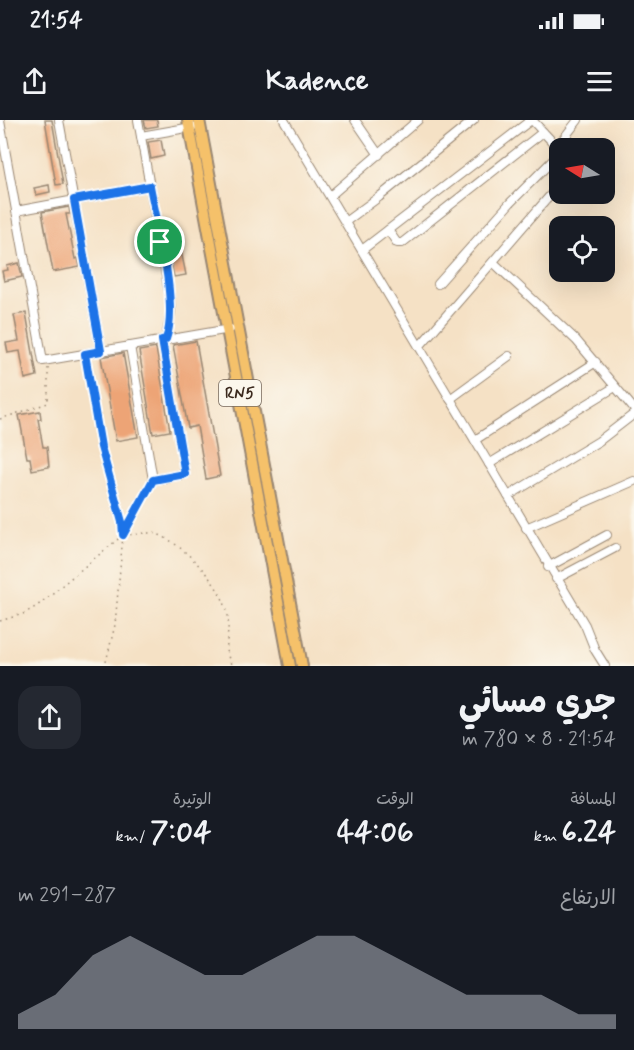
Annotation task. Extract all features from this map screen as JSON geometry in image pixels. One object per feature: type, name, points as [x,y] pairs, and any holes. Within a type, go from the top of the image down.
[{"type":"main road","name":"RN5","points":[[188,123],[302,666]]},
{"type":"main road","name":"RN5","points":[[200,124],[290,666]]},
{"type":"street","points":[[59,120],[101,351]]},
{"type":"street","points":[[130,346],[153,480],[185,474],[164,340],[171,312],[170,298],[138,120]]},
{"type":"street","points":[[355,120],[379,155]]},
{"type":"street","points":[[330,196],[418,120]]},
{"type":"street","points":[[345,222],[474,120]]},
{"type":"street","points":[[362,250],[532,120],[549,139]]},
{"type":"street","points":[[567,138],[578,120]]},
{"type":"street","points":[[0,121],[43,361],[233,329]]},
{"type":"street","points":[[287,121],[548,567],[585,625],[595,650],[605,666]]},
{"type":"street","points":[[141,136],[188,123],[200,124]]},
{"type":"street","points":[[388,230],[397,243],[402,243],[543,132]]},
{"type":"street","points":[[438,284],[549,161]]},
{"type":"street","points":[[16,211],[150,186]]},
{"type":"street","points":[[419,347],[549,197]]},
{"type":"street","points":[[493,262],[596,362],[634,411],[599,441],[508,496]]},
{"type":"street","points":[[450,399],[509,356]]},
{"type":"street","points":[[475,440],[596,362]]},
{"type":"street","points":[[489,464],[615,387]]},
{"type":"street","points":[[526,528],[634,481]]},
{"type":"street","points":[[548,567],[607,535]]},
{"type":"street","points":[[556,579],[615,548]]},
{"type":"street","points":[[284,666],[286,641]]},
{"type":"path","points":[[85,354],[101,447],[122,522],[123,535],[115,625],[105,666]]},
{"type":"path","points":[[0,419],[48,403],[49,360]]},
{"type":"path","points":[[0,621],[23,614],[37,606],[123,535],[153,480]]},
{"type":"path","points":[[123,535],[155,533],[178,547],[197,563],[225,601],[228,618],[226,640],[228,657],[232,666]]},
{"type":"building","points":[[45,120],[52,120],[63,184],[56,185]]},
{"type":"building","points":[[144,120],[157,120],[158,126],[146,128]]},
{"type":"building","points":[[161,140],[164,156],[151,159],[148,142]]},
{"type":"building","points":[[49,185],[50,192],[36,195],[34,188]]},
{"type":"building","points":[[69,207],[70,214],[66,214],[75,259],[78,258],[80,267],[53,272],[42,212]]},
{"type":"building","points":[[180,246],[186,275],[174,277],[168,248]]},
{"type":"building","points":[[19,263],[22,277],[4,281],[2,271],[8,270],[7,266]]},
{"type":"building","points":[[26,313],[37,376],[25,379],[20,351],[8,353],[6,343],[19,341],[14,315]]},
{"type":"building","points":[[196,341],[220,476],[206,479],[197,426],[188,428],[173,345]]},
{"type":"building","points":[[156,348],[170,431],[153,434],[139,351]]},
{"type":"building","points":[[123,353],[138,437],[116,441],[101,357]]},
{"type":"building","points":[[40,411],[41,419],[38,419],[43,447],[47,447],[49,467],[32,470],[30,458],[27,458],[19,415]]},
{"type":"route","points":[[150,186],[160,242],[171,312],[168,333],[166,339],[162,340],[185,474],[153,480],[123,535],[122,522],[101,447],[85,354],[101,351],[74,200],[150,186]]}]
